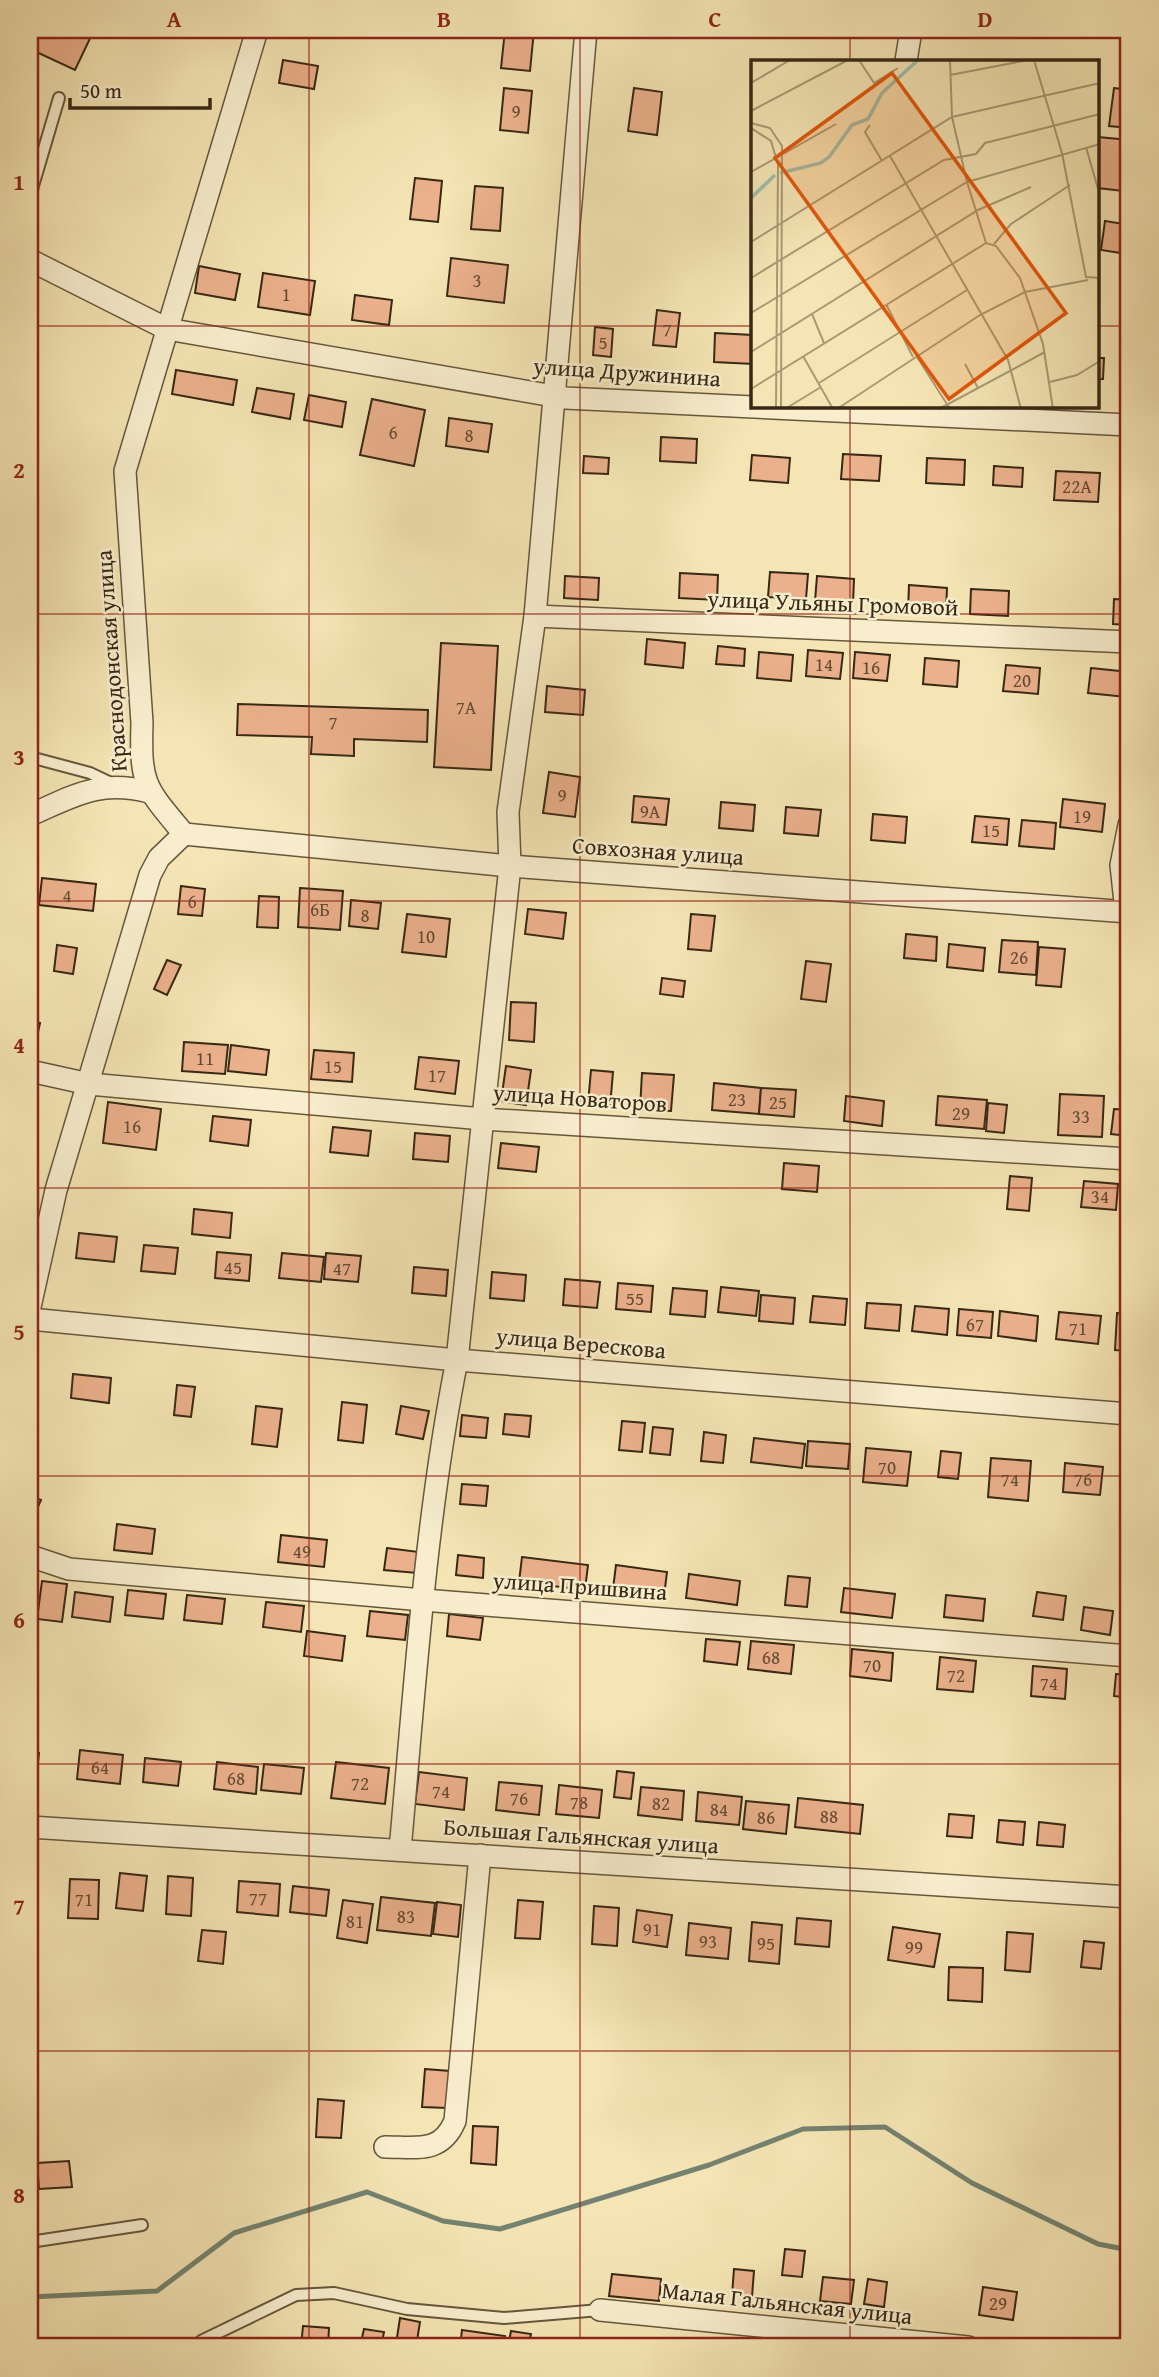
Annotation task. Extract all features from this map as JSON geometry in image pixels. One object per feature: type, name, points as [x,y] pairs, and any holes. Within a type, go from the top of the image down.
[{"type":"street","name":"Краснодонская улица","points":[[184,834],[149,792],[141,765],[142,723],[125,471],[257,30]]},
{"type":"street","points":[[400,1850],[423,1600],[445,1418],[457,1360],[510,866],[508,812],[535,617],[586,30]]},
{"type":"street","points":[[906,60],[911,30]]},
{"type":"street","name":"улица Дружинина","points":[[30,260],[167,329],[556,397],[751,407]]},
{"type":"street","name":"улица Дружинина","points":[[781,408],[1129,425]]},
{"type":"street","name":"улица Ульяны Громовой","points":[[535,617],[1129,642]]},
{"type":"street","points":[[30,815],[80,793],[114,785],[149,792]]},
{"type":"street","points":[[1128,912],[1121,865],[1129,825]]},
{"type":"street","points":[[30,1307],[56,1191],[150,875],[159,858],[184,834]]},
{"type":"street","name":"Совхозная улица","points":[[184,834],[510,866],[1128,912]]},
{"type":"street","name":"улица Новаторов","points":[[30,1072],[89,1084],[483,1119],[1129,1160]]},
{"type":"street","name":"улица Верескова","points":[[30,1319],[457,1360],[1129,1414]]},
{"type":"street","name":"улица Пришвина","points":[[30,1556],[69,1569],[1129,1656]]},
{"type":"street","name":"Большая Гальянская улица","points":[[30,1827],[1129,1897]]},
{"type":"street","points":[[386,2147],[435,2145],[444,2141],[455,2121],[480,1855]]},
{"type":"street","name":"Малая Гальянская улица","points":[[600,2310],[968,2347]]},
{"type":"lane","points":[[30,196],[59,98]]},
{"type":"lane","points":[[30,757],[90,773],[114,785]]},
{"type":"lane","points":[[30,2242],[142,2225]]},
{"type":"lane","points":[[201,2341],[296,2295],[334,2292],[407,2309],[504,2318],[600,2310]]},
{"type":"building","points":[[30,30],[94,30],[75,70],[30,49]]},
{"type":"building","points":[[505,30],[534,30],[530,71],[501,68]]},
{"type":"building","points":[[283,60],[318,66],[314,89],[279,83]]},
{"type":"building","points":[[504,88],[532,91],[528,133],[500,130]]},
{"type":"building","points":[[634,88],[662,92],[657,135],[628,131]]},
{"type":"building","points":[[1114,88],[1129,90],[1129,128],[1109,126]]},
{"type":"building","points":[[1100,137],[1129,140],[1123,191],[1100,188]]},
{"type":"building","points":[[415,178],[442,181],[438,222],[410,219]]},
{"type":"building","points":[[475,186],[503,188],[500,231],[471,229]]},
{"type":"building","points":[[1105,221],[1124,224],[1121,253],[1101,250]]},
{"type":"building","points":[[451,258],[508,265],[504,303],[447,296]]},
{"type":"building","points":[[199,266],[240,274],[235,300],[195,293]]},
{"type":"building","points":[[263,273],[315,281],[310,315],[258,307]]},
{"type":"building","points":[[355,295],[392,300],[389,325],[352,320]]},
{"type":"building","points":[[657,310],[680,313],[676,347],[653,345]]},
{"type":"building","points":[[595,327],[613,329],[611,357],[593,355]]},
{"type":"building","points":[[715,333],[751,335],[751,364],[714,362]]},
{"type":"building","points":[[1100,358],[1104,358],[1103,379],[1100,379]]},
{"type":"building","points":[[176,370],[237,380],[233,405],[172,394]]},
{"type":"building","points":[[257,388],[294,394],[290,419],[252,412]]},
{"type":"building","points":[[309,395],[346,402],[342,427],[304,420]]},
{"type":"building","points":[[372,399],[425,410],[414,466],[360,455]]},
{"type":"building","points":[[449,418],[492,424],[488,452],[446,446]]},
{"type":"building","points":[[661,437],[697,439],[696,463],[660,461]]},
{"type":"building","points":[[843,454],[881,456],[879,481],[841,479]]},
{"type":"building","points":[[752,455],[790,458],[788,483],[750,480]]},
{"type":"building","points":[[584,456],[609,458],[608,474],[583,473]]},
{"type":"building","points":[[927,458],[965,460],[964,485],[926,483]]},
{"type":"building","points":[[994,466],[1023,468],[1022,487],[993,485]]},
{"type":"building","points":[[1056,471],[1100,473],[1098,502],[1054,500]]},
{"type":"building","points":[[770,572],[808,574],[806,599],[768,597]]},
{"type":"building","points":[[680,573],[718,575],[717,600],[679,598]]},
{"type":"building","points":[[565,576],[599,578],[598,600],[564,598]]},
{"type":"building","points":[[817,576],[854,579],[853,603],[815,601]]},
{"type":"building","points":[[909,585],[947,588],[946,613],[908,610]]},
{"type":"building","points":[[971,589],[1009,591],[1008,616],[970,614]]},
{"type":"building","points":[[1114,599],[1129,600],[1129,625],[1113,624]]},
{"type":"building","points":[[647,639],[685,643],[683,668],[645,664]]},
{"type":"building","points":[[441,643],[498,646],[491,770],[434,767]]},
{"type":"building","points":[[718,646],[745,649],[744,666],[716,664]]},
{"type":"building","points":[[808,650],[843,653],[840,679],[806,676]]},
{"type":"building","points":[[759,652],[793,655],[791,681],[757,678]]},
{"type":"building","points":[[855,652],[890,655],[887,681],[853,678]]},
{"type":"building","points":[[925,658],[959,661],[957,687],[923,684]]},
{"type":"building","points":[[1006,665],[1040,668],[1038,694],[1003,691]]},
{"type":"building","points":[[1091,668],[1129,672],[1126,697],[1088,693]]},
{"type":"building","points":[[547,686],[585,690],[583,715],[545,712]]},
{"type":"building","points":[[238,704],[428,710],[427,742],[354,739],[354,756],[311,754],[312,737],[237,735]]},
{"type":"building","points":[[549,772],[580,777],[575,817],[543,813]]},
{"type":"building","points":[[634,796],[669,799],[666,825],[632,822]]},
{"type":"building","points":[[1063,799],[1105,804],[1102,832],[1060,827]]},
{"type":"building","points":[[721,802],[755,805],[753,831],[719,828]]},
{"type":"building","points":[[786,807],[821,810],[818,836],[784,833]]},
{"type":"building","points":[[873,814],[907,817],[905,843],[871,840]]},
{"type":"building","points":[[975,816],[1009,819],[1007,845],[972,842]]},
{"type":"building","points":[[1022,820],[1056,823],[1054,849],[1019,846]]},
{"type":"building","points":[[42,878],[96,884],[93,911],[39,905]]},
{"type":"building","points":[[181,886],[205,889],[202,916],[178,914]]},
{"type":"building","points":[[300,888],[343,891],[340,930],[298,927]]},
{"type":"building","points":[[259,896],[279,897],[278,928],[257,927]]},
{"type":"building","points":[[351,900],[381,903],[378,929],[349,926]]},
{"type":"building","points":[[528,909],[566,913],[563,939],[525,934]]},
{"type":"building","points":[[407,914],[450,919],[446,957],[402,952]]},
{"type":"building","points":[[691,914],[715,916],[711,951],[688,949]]},
{"type":"building","points":[[906,934],[937,937],[936,961],[904,958]]},
{"type":"building","points":[[1002,940],[1038,942],[1036,975],[999,972]]},
{"type":"building","points":[[949,944],[985,948],[983,971],[947,967]]},
{"type":"building","points":[[57,945],[77,948],[73,974],[54,971]]},
{"type":"building","points":[[1039,947],[1065,949],[1061,987],[1036,985]]},
{"type":"building","points":[[167,960],[181,965],[167,995],[154,989]]},
{"type":"building","points":[[806,961],[831,964],[826,1002],[801,999]]},
{"type":"building","points":[[662,978],[685,981],[683,997],[660,994]]},
{"type":"building","points":[[511,1002],[536,1003],[534,1042],[509,1040]]},
{"type":"building","points":[[30,1020],[40,1023],[35,1046],[30,1045]]},
{"type":"building","points":[[184,1042],[228,1045],[225,1074],[182,1071]]},
{"type":"building","points":[[231,1045],[269,1050],[266,1075],[228,1071]]},
{"type":"building","points":[[314,1050],[354,1053],[352,1082],[311,1079]]},
{"type":"building","points":[[419,1057],[459,1061],[455,1094],[415,1089]]},
{"type":"building","points":[[506,1066],[531,1070],[526,1105],[501,1101]]},
{"type":"building","points":[[591,1070],[613,1072],[610,1107],[588,1104]]},
{"type":"building","points":[[642,1073],[674,1075],[671,1111],[640,1109]]},
{"type":"building","points":[[714,1083],[761,1088],[759,1114],[712,1110]]},
{"type":"building","points":[[30,1085],[37,1087],[30,1117]]},
{"type":"building","points":[[761,1088],[796,1090],[794,1117],[759,1114]]},
{"type":"building","points":[[1060,1094],[1104,1096],[1102,1137],[1058,1135]]},
{"type":"building","points":[[846,1096],[884,1101],[882,1126],[844,1121]]},
{"type":"building","points":[[938,1096],[987,1100],[984,1129],[936,1125]]},
{"type":"building","points":[[108,1102],[161,1109],[156,1150],[103,1143]]},
{"type":"building","points":[[988,1103],[1007,1105],[1004,1133],[986,1131]]},
{"type":"building","points":[[1114,1109],[1129,1110],[1129,1136],[1111,1134]]},
{"type":"building","points":[[213,1116],[251,1120],[248,1146],[210,1141]]},
{"type":"building","points":[[333,1127],[371,1131],[368,1156],[330,1152]]},
{"type":"building","points":[[415,1133],[450,1136],[448,1162],[413,1159]]},
{"type":"building","points":[[501,1143],[539,1147],[536,1172],[498,1168]]},
{"type":"building","points":[[784,1163],[819,1166],[817,1192],[782,1189]]},
{"type":"building","points":[[1010,1176],[1032,1178],[1029,1211],[1007,1209]]},
{"type":"building","points":[[1084,1181],[1118,1184],[1116,1210],[1081,1207]]},
{"type":"building","points":[[194,1209],[232,1213],[230,1238],[192,1234]]},
{"type":"building","points":[[79,1233],[117,1237],[114,1262],[76,1258]]},
{"type":"building","points":[[144,1245],[178,1248],[175,1274],[141,1271]]},
{"type":"building","points":[[217,1252],[251,1255],[249,1281],[215,1278]]},
{"type":"building","points":[[282,1253],[324,1257],[321,1282],[279,1278]]},
{"type":"building","points":[[326,1253],[361,1256],[358,1282],[324,1279]]},
{"type":"building","points":[[414,1267],[448,1270],[446,1296],[412,1293]]},
{"type":"building","points":[[492,1272],[526,1275],[524,1301],[490,1298]]},
{"type":"building","points":[[565,1279],[600,1282],[597,1308],[563,1305]]},
{"type":"building","points":[[618,1283],[653,1286],[651,1312],[616,1309]]},
{"type":"building","points":[[721,1287],[759,1291],[756,1316],[718,1312]]},
{"type":"building","points":[[673,1288],[707,1291],[705,1317],[670,1314]]},
{"type":"building","points":[[761,1295],[795,1298],[793,1324],[759,1321]]},
{"type":"building","points":[[813,1296],[847,1299],[845,1325],[810,1322]]},
{"type":"building","points":[[867,1303],[901,1305],[899,1331],[865,1328]]},
{"type":"building","points":[[915,1306],[949,1309],[947,1335],[912,1331]]},
{"type":"building","points":[[959,1309],[993,1312],[991,1338],[957,1335]]},
{"type":"building","points":[[1000,1311],[1038,1316],[1036,1341],[998,1336]]},
{"type":"building","points":[[1059,1312],[1101,1316],[1098,1344],[1056,1339]]},
{"type":"building","points":[[1117,1313],[1129,1314],[1129,1351],[1115,1350]]},
{"type":"building","points":[[73,1374],[111,1378],[109,1403],[71,1398]]},
{"type":"building","points":[[177,1385],[195,1387],[191,1417],[174,1415]]},
{"type":"building","points":[[342,1402],[367,1405],[363,1443],[338,1440]]},
{"type":"building","points":[[256,1406],[282,1409],[277,1447],[252,1444]]},
{"type":"building","points":[[401,1406],[429,1411],[423,1439],[396,1434]]},
{"type":"building","points":[[505,1414],[531,1416],[529,1437],[503,1434]]},
{"type":"building","points":[[462,1415],[488,1418],[486,1438],[460,1436]]},
{"type":"building","points":[[622,1421],[645,1423],[642,1452],[619,1450]]},
{"type":"building","points":[[653,1427],[673,1429],[670,1455],[650,1453]]},
{"type":"building","points":[[704,1432],[726,1435],[723,1463],[701,1461]]},
{"type":"building","points":[[754,1438],[805,1444],[802,1468],[751,1462]]},
{"type":"building","points":[[808,1441],[850,1444],[848,1469],[806,1466]]},
{"type":"building","points":[[866,1448],[911,1452],[907,1486],[863,1482]]},
{"type":"building","points":[[941,1451],[961,1453],[958,1479],[938,1477]]},
{"type":"building","points":[[991,1458],[1031,1461],[1028,1501],[988,1497]]},
{"type":"building","points":[[1065,1463],[1103,1467],[1100,1495],[1063,1492]]},
{"type":"building","points":[[462,1484],[488,1486],[486,1506],[460,1504]]},
{"type":"building","points":[[30,1495],[41,1500],[30,1525]]},
{"type":"building","points":[[117,1524],[155,1529],[152,1554],[114,1550]]},
{"type":"building","points":[[281,1535],[327,1540],[324,1567],[278,1562]]},
{"type":"building","points":[[387,1548],[419,1552],[417,1573],[384,1570]]},
{"type":"building","points":[[458,1555],[484,1558],[483,1578],[456,1575]]},
{"type":"building","points":[[522,1557],[588,1565],[585,1590],[519,1582]]},
{"type":"building","points":[[616,1565],[667,1572],[664,1596],[613,1589]]},
{"type":"building","points":[[689,1574],[740,1581],[737,1605],[686,1598]]},
{"type":"building","points":[[788,1576],[810,1578],[807,1607],[785,1605]]},
{"type":"building","points":[[42,1581],[67,1584],[62,1622],[37,1619]]},
{"type":"building","points":[[844,1588],[895,1594],[892,1618],[841,1612]]},
{"type":"building","points":[[128,1590],[166,1594],[163,1619],[125,1615]]},
{"type":"building","points":[[75,1592],[113,1597],[110,1622],[72,1617]]},
{"type":"building","points":[[1037,1592],[1066,1596],[1063,1620],[1033,1616]]},
{"type":"building","points":[[187,1595],[225,1599],[222,1624],[184,1620]]},
{"type":"building","points":[[946,1595],[985,1599],[983,1621],[944,1617]]},
{"type":"building","points":[[266,1602],[304,1606],[301,1632],[263,1627]]},
{"type":"building","points":[[1084,1607],[1113,1611],[1110,1635],[1081,1630]]},
{"type":"building","points":[[370,1611],[408,1615],[405,1640],[367,1636]]},
{"type":"building","points":[[449,1614],[483,1618],[480,1640],[447,1636]]},
{"type":"building","points":[[307,1631],[345,1636],[342,1661],[304,1656]]},
{"type":"building","points":[[706,1639],[740,1642],[737,1665],[704,1661]]},
{"type":"building","points":[[751,1641],[794,1645],[791,1674],[748,1669]]},
{"type":"building","points":[[852,1649],[893,1653],[891,1681],[850,1676]]},
{"type":"building","points":[[940,1657],[976,1661],[973,1692],[937,1689]]},
{"type":"building","points":[[1033,1666],[1067,1669],[1065,1699],[1031,1696]]},
{"type":"building","points":[[1116,1674],[1129,1675],[1129,1698],[1114,1696]]},
{"type":"building","points":[[80,1750],[123,1755],[120,1784],[77,1779]]},
{"type":"building","points":[[30,1752],[39,1753],[36,1782],[30,1781]]},
{"type":"building","points":[[145,1758],[181,1762],[178,1786],[143,1782]]},
{"type":"building","points":[[217,1762],[258,1767],[256,1794],[214,1789]]},
{"type":"building","points":[[336,1762],[389,1768],[385,1804],[331,1798]]},
{"type":"building","points":[[264,1764],[304,1768],[301,1794],[261,1790]]},
{"type":"building","points":[[617,1771],[634,1773],[631,1799],[614,1797]]},
{"type":"building","points":[[419,1772],[467,1778],[464,1810],[415,1804]]},
{"type":"building","points":[[499,1782],[542,1786],[539,1815],[496,1810]]},
{"type":"building","points":[[559,1785],[602,1790],[599,1818],[556,1814]]},
{"type":"building","points":[[641,1787],[684,1791],[682,1820],[638,1815]]},
{"type":"building","points":[[698,1792],[742,1797],[739,1825],[696,1821]]},
{"type":"building","points":[[798,1798],[863,1805],[860,1834],[795,1827]]},
{"type":"building","points":[[746,1801],[789,1805],[786,1834],[743,1829]]},
{"type":"building","points":[[949,1814],[974,1816],[972,1838],[947,1836]]},
{"type":"building","points":[[999,1820],[1025,1822],[1023,1845],[997,1842]]},
{"type":"building","points":[[1039,1822],[1065,1825],[1063,1847],[1037,1845]]},
{"type":"building","points":[[120,1873],[147,1876],[143,1911],[116,1908]]},
{"type":"building","points":[[168,1876],[193,1878],[191,1916],[166,1914]]},
{"type":"building","points":[[70,1879],[99,1880],[98,1919],[68,1918]]},
{"type":"building","points":[[239,1881],[280,1884],[278,1916],[237,1912]]},
{"type":"building","points":[[293,1886],[329,1890],[326,1916],[290,1912]]},
{"type":"building","points":[[381,1897],[435,1903],[431,1936],[377,1930]]},
{"type":"building","points":[[343,1900],[373,1904],[367,1943],[337,1938]]},
{"type":"building","points":[[518,1900],[543,1902],[540,1939],[515,1938]]},
{"type":"building","points":[[437,1902],[461,1905],[458,1937],[433,1934]]},
{"type":"building","points":[[594,1906],[619,1908],[617,1946],[592,1944]]},
{"type":"building","points":[[637,1910],[672,1915],[667,1947],[633,1942]]},
{"type":"building","points":[[797,1918],[831,1921],[829,1947],[795,1944]]},
{"type":"building","points":[[752,1922],[782,1925],[779,1964],[749,1961]]},
{"type":"building","points":[[689,1923],[731,1928],[728,1959],[686,1955]]},
{"type":"building","points":[[893,1927],[940,1934],[934,1967],[888,1960]]},
{"type":"building","points":[[202,1930],[226,1932],[223,1964],[198,1961]]},
{"type":"building","points":[[1007,1932],[1033,1934],[1030,1972],[1005,1970]]},
{"type":"building","points":[[1084,1941],[1104,1943],[1101,1969],[1081,1967]]},
{"type":"building","points":[[949,1967],[983,1968],[982,2002],[948,2000]]},
{"type":"building","points":[[425,2069],[450,2071],[447,2108],[422,2107]]},
{"type":"building","points":[[318,2099],[344,2101],[341,2138],[316,2137]]},
{"type":"building","points":[[473,2126],[498,2127],[496,2165],[471,2163]]},
{"type":"building","points":[[69,2161],[72,2187],[39,2189],[37,2163]]},
{"type":"building","points":[[785,2249],[805,2251],[802,2277],[782,2275]]},
{"type":"building","points":[[734,2269],[754,2271],[752,2297],[732,2295]]},
{"type":"building","points":[[612,2274],[661,2279],[659,2301],[609,2296]]},
{"type":"building","points":[[823,2277],[854,2280],[851,2304],[820,2301]]},
{"type":"building","points":[[868,2279],[887,2282],[884,2307],[864,2304]]},
{"type":"building","points":[[983,2287],[1017,2292],[1013,2320],[979,2315]]},
{"type":"building","points":[[400,2318],[420,2322],[416,2347],[396,2344]]},
{"type":"building","points":[[303,2326],[329,2328],[328,2347],[301,2347]]},
{"type":"building","points":[[364,2329],[384,2332],[381,2347],[360,2347]]},
{"type":"building","points":[[462,2330],[505,2336],[504,2347],[460,2347]]},
{"type":"building","points":[[511,2331],[531,2334],[528,2347],[508,2347]]},
{"type":"waterway","points":[[30,2297],[157,2291],[234,2233],[367,2192],[443,2221],[500,2229],[709,2165],[803,2129],[885,2127],[972,2183],[1098,2244],[1129,2250]]},
{"type":"tram line","points":[[1113,2347],[1129,2324]]}]
